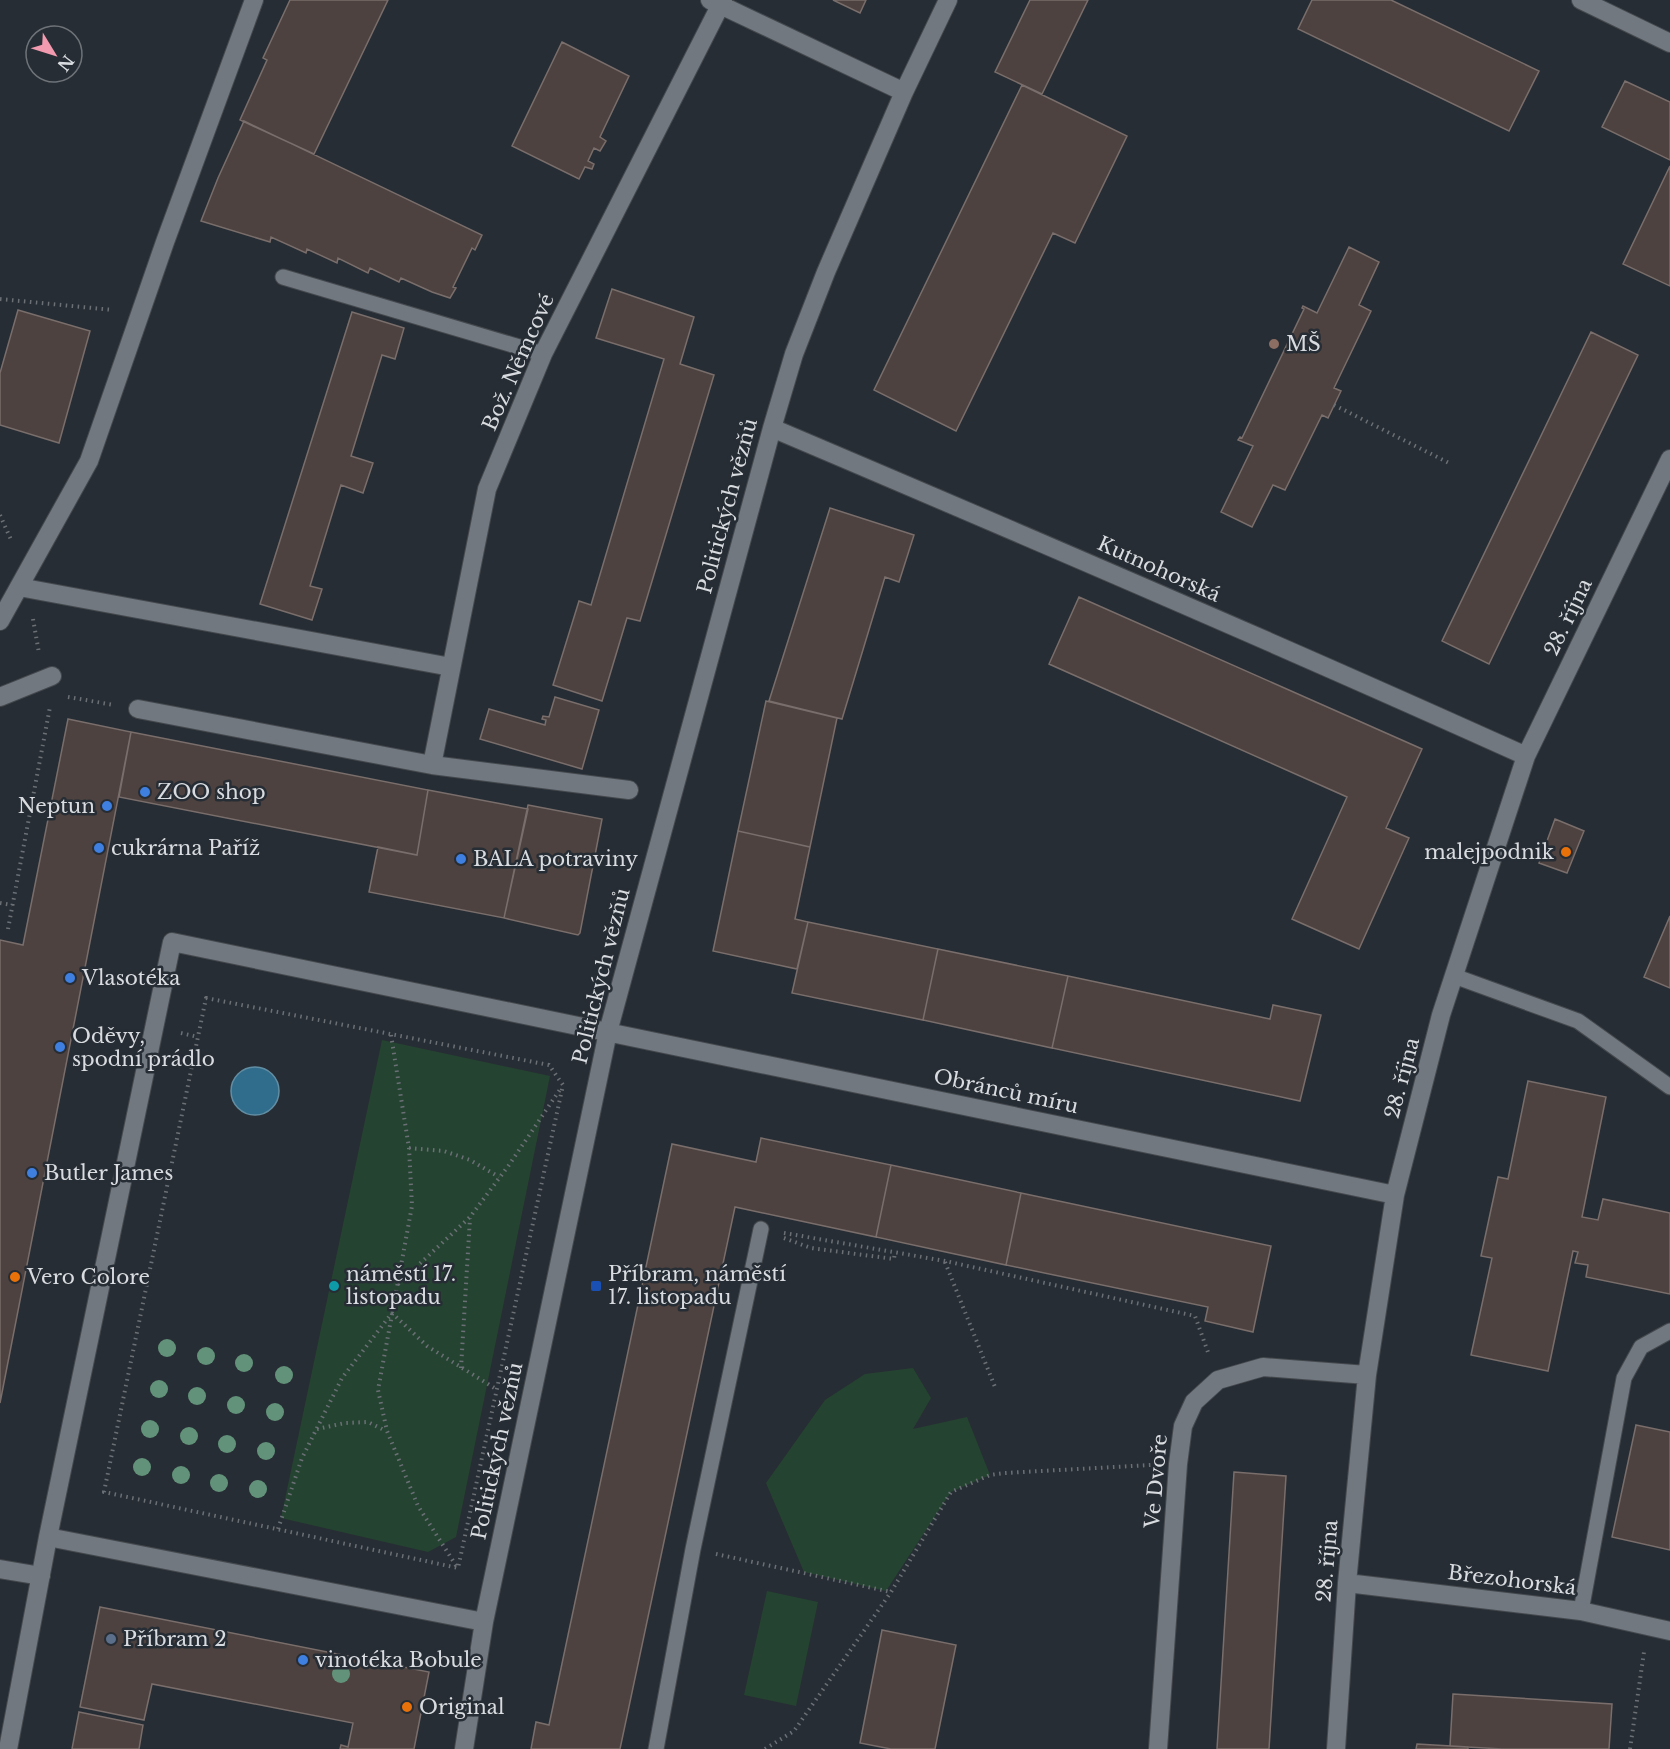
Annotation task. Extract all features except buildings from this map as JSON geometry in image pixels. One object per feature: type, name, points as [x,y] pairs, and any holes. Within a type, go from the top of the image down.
[{"type":"street","points":[[0,621],[23,587],[89,461],[140,313],[254,0]]},
{"type":"street","name":"Politických vězňů","points":[[464,1749],[484,1622],[608,1032],[772,428],[794,354],[826,272],[904,92],[948,0]]},
{"type":"street","points":[[1581,0],[1670,43]]},
{"type":"street","points":[[718,2],[904,92]]},
{"type":"street","name":"Bož. Němcové","points":[[432,765],[487,489],[543,354],[718,2]]},
{"type":"street","name":"Kutnohorská","points":[[772,428],[1210,616],[1526,756]]},
{"type":"street","name":"28. října","points":[[1336,1749],[1347,1583],[1366,1375],[1395,1195],[1442,1015],[1526,756],[1670,459]]},
{"type":"street","points":[[23,587],[451,667]]},
{"type":"street","points":[[0,697],[48,683]]},
{"type":"street","points":[[138,709],[432,765],[629,790]]},
{"type":"street","points":[[8,1749],[40,1576],[171,942],[608,1032]]},
{"type":"street","name":"Obránců míru","points":[[608,1032],[1395,1195]]},
{"type":"street","name":"Ve Dvoře","points":[[1158,1749],[1178,1464],[1183,1426],[1194,1402],[1218,1380],[1263,1367],[1366,1375]]},
{"type":"street","points":[[48,1537],[484,1622]]},
{"type":"street","points":[[0,1569],[40,1576]]},
{"type":"street","name":"Březohorská","points":[[1347,1583],[1581,1611],[1670,1631]]},
{"type":"lane","points":[[283,277],[543,354]]},
{"type":"lane","points":[[1454,976],[1578,1022],[1670,1087]]},
{"type":"lane","points":[[656,1749],[693,1549],[761,1229]]},
{"type":"lane","points":[[1581,1611],[1624,1378],[1641,1347],[1670,1331]]},
{"type":"path","points":[[0,299],[140,313]]},
{"type":"path","points":[[1334,405],[1451,464]]},
{"type":"path","points":[[8,929],[50,707],[48,683],[23,587]]},
{"type":"path","points":[[48,683],[138,709]]},
{"type":"path","points":[[0,903],[12,905]]},
{"type":"path","points":[[206,998],[549,1065],[563,1084],[458,1568],[104,1492],[206,998]]},
{"type":"path","points":[[177,1032],[198,1037]]},
{"type":"path","points":[[391,1035],[409,1148],[412,1206],[378,1390],[387,1431],[418,1506],[458,1568]]},
{"type":"path","points":[[397,1284],[470,1217],[563,1084]]},
{"type":"path","points":[[409,1148],[444,1151],[470,1160],[499,1177]]},
{"type":"path","points":[[461,1368],[470,1217]]},
{"type":"path","points":[[761,1229],[810,1248],[894,1258],[895,1251]]},
{"type":"path","points":[[761,1229],[945,1261],[1195,1316],[1218,1380]]},
{"type":"path","points":[[945,1261],[995,1387]]},
{"type":"path","points":[[278,1529],[302,1458],[342,1378],[392,1312]]},
{"type":"path","points":[[392,1312],[427,1346],[496,1389]]},
{"type":"path","points":[[317,1428],[368,1422],[387,1431]]},
{"type":"path","points":[[765,1749],[794,1731],[891,1592],[951,1492],[990,1475],[1005,1473],[1178,1464]]},
{"type":"path","points":[[693,1549],[891,1592]]},
{"type":"path","points":[[1630,1749],[1648,1627]]},
{"type":"green space","points":[[382,1040],[550,1076],[456,1537],[428,1552],[281,1518]]},
{"type":"green space","points":[[913,1368],[931,1398],[913,1429],[967,1417],[990,1475],[951,1492],[886,1591],[804,1572],[766,1483],[825,1400],[865,1374]]},
{"type":"green space","points":[[767,1591],[818,1602],[796,1706],[744,1695]]},
{"type":"water","points":[[255,1067],[272,1074],[279,1091],[272,1108],[255,1115],[238,1108],[231,1091],[238,1074]]},
{"type":"place","name":"MŠ","points":[[1274,344]]},
{"type":"place","name":"ZOO shop","points":[[145,792]]},
{"type":"place","name":"Neptun","points":[[107,806]]},
{"type":"place","name":"cukrárna Paříž","points":[[99,848]]},
{"type":"place","name":"malejpodnik","points":[[1566,852]]},
{"type":"place","name":"BALA potraviny","points":[[461,859]]},
{"type":"place","name":"Vlasotéka","points":[[70,978]]},
{"type":"place","name":"Oděvy, spodní prádlo","points":[[60,1047]]},
{"type":"place","name":"Butler James","points":[[32,1173]]},
{"type":"place","name":"Vero Colore","points":[[15,1277]]},
{"type":"place","name":"náměstí 17. listopadu","points":[[334,1286]]},
{"type":"place","name":"Příbram, náměstí 17. listopadu","points":[[596,1286]]},
{"type":"place","name":"Příbram 2","points":[[111,1639]]},
{"type":"place","name":"vinotéka Bobule","points":[[303,1660]]},
{"type":"place","name":"Original","points":[[407,1707]]}]
